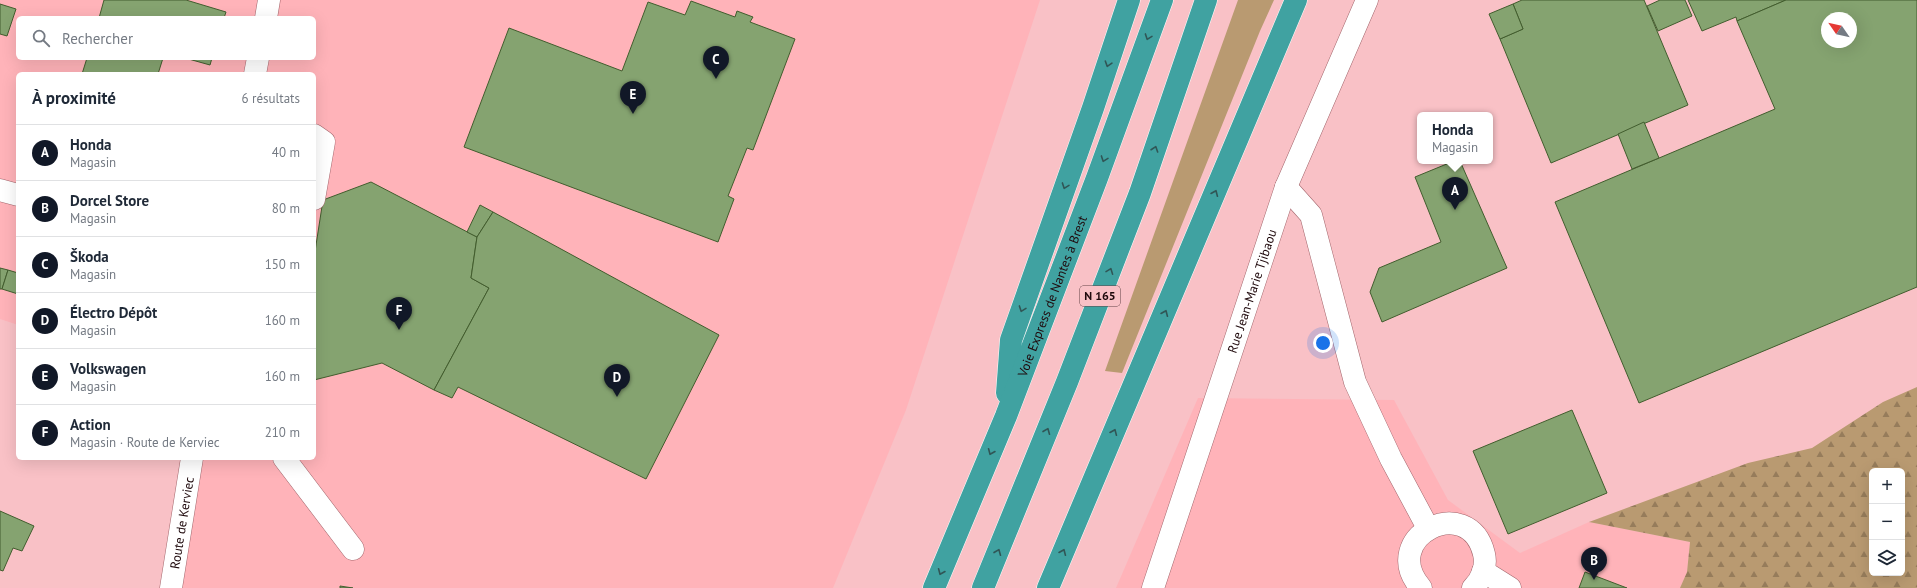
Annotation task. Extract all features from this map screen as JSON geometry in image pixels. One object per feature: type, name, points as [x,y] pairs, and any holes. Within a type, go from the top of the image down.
[{"type":"highway","points":[[1006,416],[1011,340],[1093,108],[1129,0]]},
{"type":"highway","name":"Voie Express de Nantes à Brest","points":[[934,588],[1006,416],[1097,178],[1162,0]]},
{"type":"highway","name":"N 165","points":[[983,588],[1070,375],[1140,193],[1206,0]]},
{"type":"highway","points":[[1048,588],[1296,0]]},
{"type":"street","points":[[266,16],[269,0]]},
{"type":"street","name":"Rue Jean-Marie Tjibaou","points":[[1153,588],[1286,187],[1367,0]]},
{"type":"street","points":[[255,72],[258,60]]},
{"type":"street","points":[[316,136],[324,142],[316,188]]},
{"type":"street","points":[[1286,187],[1310,215],[1355,382],[1391,458],[1428,528]]},
{"type":"street","points":[[0,190],[16,194]]},
{"type":"street","name":"Route de Kerviec","points":[[171,588],[192,460]]},
{"type":"street","points":[[286,460],[354,549]]},
{"type":"street","points":[[1420,588],[1410,570],[1409,558],[1412,546],[1419,536],[1428,528],[1440,524],[1453,524],[1465,527],[1475,535],[1485,559],[1478,580],[1510,588]]},
{"type":"shaded area","points":[[0,0],[1040,0],[906,410],[833,588],[171,588],[192,460],[316,460],[316,72],[16,72],[16,324],[0,319]]},
{"type":"shaded area","points":[[1198,398],[1394,400],[1448,500],[1520,553],[1589,522],[1690,542],[1687,572],[1680,588],[1116,588]]},
{"type":"green space","points":[[1238,0],[1274,0],[1260,31],[1122,373],[1105,371]]},
{"type":"green space","points":[[1917,387],[1917,588],[1680,588],[1687,572],[1690,542],[1589,522],[1748,463],[1812,448],[1883,402]]},
{"type":"building","points":[[104,0],[186,0],[226,12],[225,16],[100,16]]},
{"type":"building","points":[[1522,0],[1644,0],[1688,105],[1551,163],[1500,39],[1523,29],[1513,4]]},
{"type":"building","points":[[1660,0],[1685,0],[1692,16],[1658,31],[1647,6]]},
{"type":"building","points":[[1688,0],[1786,0],[1737,21],[1736,17],[1702,31]]},
{"type":"building","points":[[1786,0],[1917,0],[1917,287],[1639,403],[1555,202],[1775,109],[1737,21]]},
{"type":"building","points":[[691,1],[735,17],[737,11],[753,17],[750,22],[795,39],[753,150],[747,148],[728,196],[734,199],[718,242],[464,147],[509,28],[622,71],[648,2],[685,15]]},
{"type":"building","points":[[0,4],[16,9],[7,36],[0,34]]},
{"type":"building","points":[[1513,4],[1523,29],[1500,39],[1489,14]]},
{"type":"building","points":[[86,60],[162,60],[159,72],[83,72]]},
{"type":"building","points":[[192,60],[211,60],[210,65]]},
{"type":"building","points":[[1644,122],[1659,158],[1632,169],[1618,134]]},
{"type":"building","points":[[1447,164],[1461,164],[1507,268],[1382,322],[1370,292],[1379,268],[1441,242],[1415,177]]},
{"type":"building","points":[[371,182],[477,237],[471,278],[489,288],[434,390],[382,363],[316,380],[316,245],[323,200]]},
{"type":"building","points":[[480,205],[493,212],[477,237],[467,232]]},
{"type":"building","points":[[493,212],[719,335],[646,479],[458,387],[452,398],[434,390],[489,288],[471,278],[477,237]]},
{"type":"building","points":[[0,268],[8,270],[2,289],[0,289]]},
{"type":"building","points":[[8,270],[16,272],[16,293],[2,289]]},
{"type":"building","points":[[1572,410],[1607,493],[1508,534],[1473,451]]},
{"type":"building","points":[[0,511],[34,526],[22,551],[13,548],[3,571],[0,570]]},
{"type":"building","points":[[1585,572],[1627,588],[1579,588]]},
{"type":"building","points":[[340,586],[353,588],[340,588]]},
{"type":"place","name":"Škoda","points":[[716,79]]},
{"type":"place","name":"Volkswagen","points":[[633,114]]},
{"type":"place","name":"Honda","points":[[1455,210]]},
{"type":"place","name":"Action","points":[[399,330]]},
{"type":"place","name":"Électro Dépôt","points":[[617,397]]},
{"type":"place","name":"Dorcel Store","points":[[1594,580]]}]
